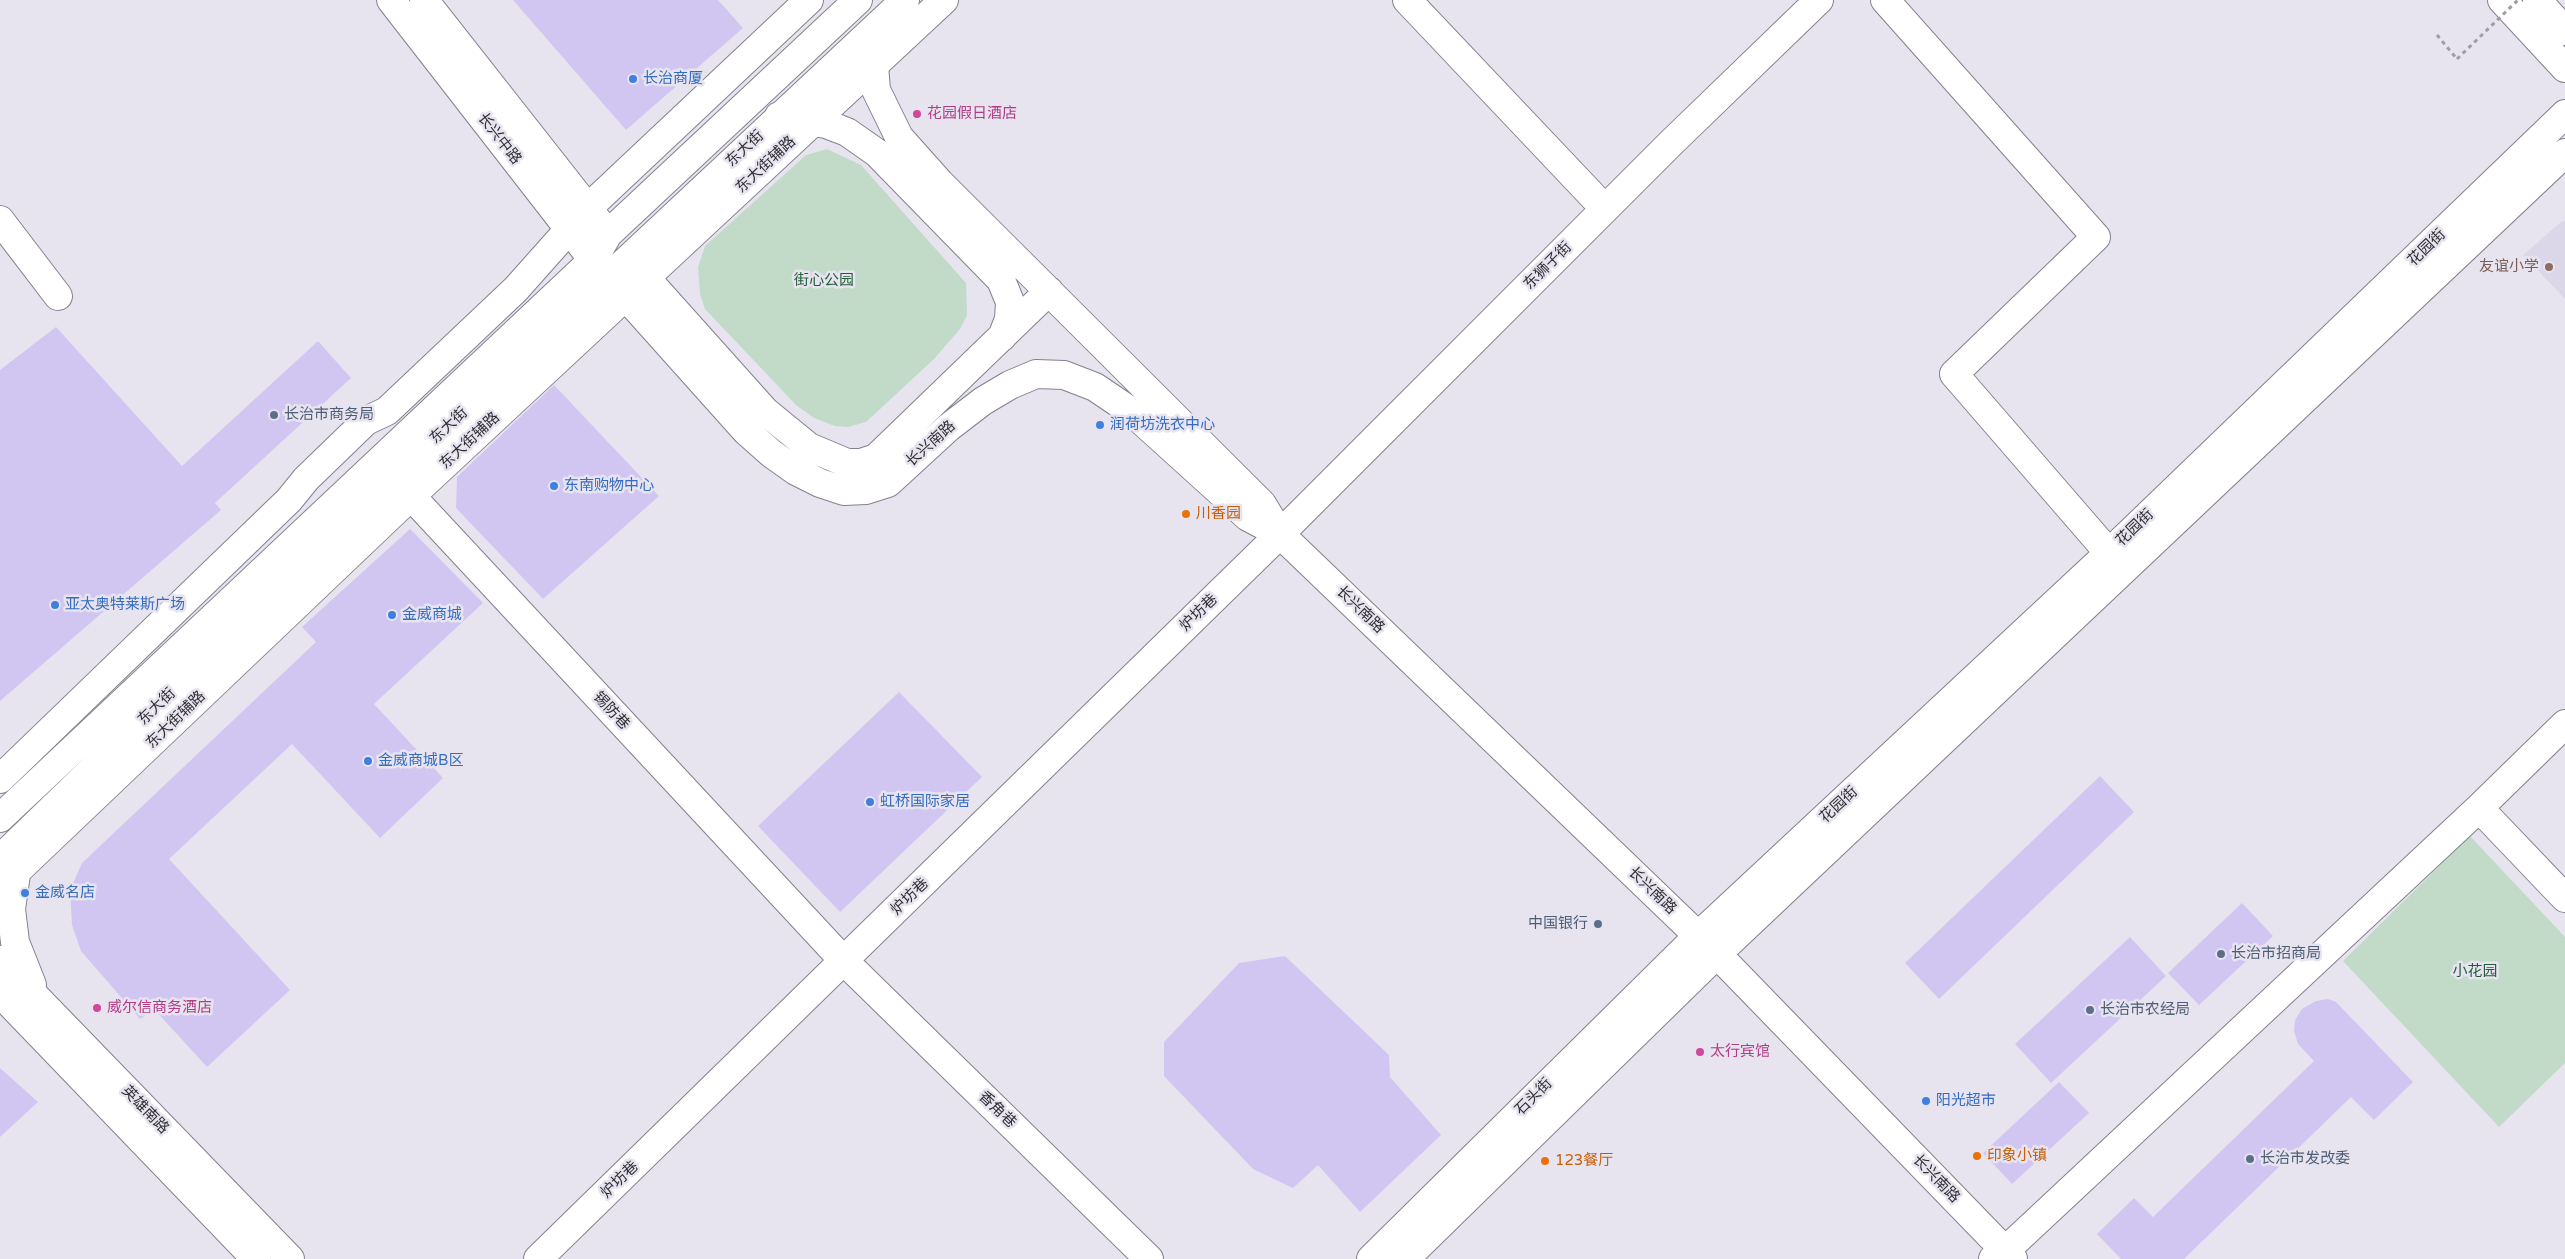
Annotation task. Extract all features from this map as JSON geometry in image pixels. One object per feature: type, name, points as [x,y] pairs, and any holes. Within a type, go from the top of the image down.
[{"type":"street","name":"长兴中路","points":[[391,0],[609,277]]},
{"type":"street","name":"长兴中路","points":[[424,0],[608,234],[637,268]]},
{"type":"street","points":[[0,779],[289,500],[306,479],[346,440],[366,422],[387,411],[516,289],[588,208],[809,0]]},
{"type":"street","name":"东大街","points":[[609,277],[608,234],[858,0]]},
{"type":"street","name":"东大街辅路","points":[[637,268],[812,122],[944,0]]},
{"type":"street","points":[[1407,0],[1605,209]]},
{"type":"street","name":"东狮子街","points":[[1280,534],[1605,209],[1819,0]]},
{"type":"street","points":[[1886,0],[2096,237],[1954,374],[2115,562]]},
{"type":"street","points":[[2502,0],[2565,68]]},
{"type":"street","points":[[2537,0],[2565,30]]},
{"type":"street","name":"东大街","points":[[5,873],[20,839],[394,479],[609,277],[637,268],[779,116],[896,9]]},
{"type":"street","name":"长兴南路","points":[[896,9],[874,65],[876,90],[899,137],[940,183],[1262,504],[1280,534]]},
{"type":"street","name":"花园街","points":[[1717,954],[2115,562],[2565,114]]},
{"type":"street","name":"长兴南路","points":[[779,116],[812,122],[847,132],[877,153],[1002,280],[1010,302],[1009,319],[1002,337]]},
{"type":"street","name":"花园街","points":[[1698,936],[2115,562],[2565,153]]},
{"type":"street","points":[[0,220],[58,296]]},
{"type":"street","name":"长兴南路","points":[[637,268],[765,411],[809,447],[847,463],[861,463],[876,458],[1049,291]]},
{"type":"street","name":"东大街辅路","points":[[5,873],[394,479],[609,277]]},
{"type":"street","name":"长兴南路","points":[[609,277],[746,431],[772,454],[820,483],[844,491],[866,490],[888,483],[949,427],[983,401],[1010,385],[1036,374],[1064,375],[1095,387],[1132,412],[1248,516],[1280,534],[1717,954],[2002,1257]]},
{"type":"street","name":"东大街","points":[[0,818],[36,785],[394,479]]},
{"type":"street","name":"锡防巷","points":[[394,479],[844,961]]},
{"type":"street","name":"炉坊巷","points":[[538,1259],[1280,534]]},
{"type":"street","points":[[2002,1257],[2479,808],[2565,724]]},
{"type":"street","points":[[0,805],[36,785]]},
{"type":"street","points":[[2479,808],[2565,898]]},
{"type":"street","points":[[0,1011],[34,1011],[15,942],[5,873]]},
{"type":"street","name":"石头街","points":[[1371,1259],[1698,936]]},
{"type":"street","name":"石头街","points":[[1405,1259],[1717,954]]},
{"type":"street","name":"英雄南路","points":[[0,960],[34,1011],[256,1259]]},
{"type":"street","name":"香角巷","points":[[844,961],[1149,1259]]},
{"type":"street","name":"英雄南路","points":[[0,993],[34,1011],[290,1259]]},
{"type":"path","points":[[2437,35],[2457,59],[2518,0]]},
{"type":"shaded area","name":"友谊小学","points":[[2562,221],[2565,221],[2565,299],[2523,255]]},
{"type":"green space","name":"街心公园","points":[[827,149],[861,165],[966,283],[967,315],[960,329],[934,359],[866,422],[848,427],[835,426],[814,418],[796,405],[705,309],[700,294],[698,267],[705,246],[806,155]]},
{"type":"green space","name":"小花园","points":[[2470,836],[2565,937],[2565,1063],[2499,1127],[2343,961]]},
{"type":"building","name":"长治商厦","points":[[513,0],[718,0],[743,28],[626,130]]},
{"type":"building","name":"亚太奥特莱斯广场","points":[[56,327],[182,466],[318,341],[351,378],[215,503],[221,510],[0,701],[0,370]]},
{"type":"building","name":"东南购物中心","points":[[554,385],[659,496],[543,599],[456,508],[457,477]]},
{"type":"building","points":[[410,529],[483,603],[374,704],[443,778],[380,838],[292,744],[169,859],[290,990],[207,1067],[154,1009],[140,1019],[81,951],[72,925],[70,890],[82,863],[316,642],[302,627]]},
{"type":"building","name":"虹桥国际家居","points":[[899,692],[982,777],[840,912],[758,826]]},
{"type":"building","points":[[2100,776],[2134,812],[1939,999],[1905,963]]},
{"type":"building","name":"长治市招商局","points":[[2242,903],[2273,936],[2199,1005],[2168,973]]},
{"type":"building","name":"长治市农经局","points":[[2130,937],[2166,976],[2051,1083],[2015,1044]]},
{"type":"building","points":[[1285,956],[1389,1055],[1390,1077],[1441,1135],[1360,1212],[1318,1165],[1293,1188],[1253,1169],[1164,1076],[1164,1042],[1239,963]]},
{"type":"building","name":"长治市发改委","points":[[2328,999],[2336,1002],[2413,1082],[2374,1120],[2351,1097],[2184,1259],[2121,1259],[2097,1234],[2134,1198],[2153,1217],[2314,1061],[2298,1044],[2294,1031],[2295,1020],[2302,1009],[2316,1001]]},
{"type":"building","points":[[0,1068],[38,1102],[0,1137]]},
{"type":"building","points":[[2059,1082],[2089,1113],[2012,1184],[1983,1153]]},
{"type":"place","name":"长治商厦","points":[[633,79]]},
{"type":"place","name":"花园假日酒店","points":[[917,114]]},
{"type":"place","name":"友谊小学","points":[[2549,267]]},
{"type":"place","name":"长治市商务局","points":[[274,415]]},
{"type":"place","name":"润荷坊洗衣中心","points":[[1100,425]]},
{"type":"place","name":"东南购物中心","points":[[554,486]]},
{"type":"place","name":"川香园","points":[[1186,514]]},
{"type":"place","name":"亚太奥特莱斯广场","points":[[55,605]]},
{"type":"place","name":"金威商城","points":[[392,615]]},
{"type":"place","name":"金威商城B区","points":[[368,761]]},
{"type":"place","name":"虹桥国际家居","points":[[870,802]]},
{"type":"place","name":"金威名店","points":[[25,893]]},
{"type":"place","name":"中国银行","points":[[1598,924]]},
{"type":"place","name":"长治市招商局","points":[[2221,954]]},
{"type":"place","name":"威尔信商务酒店","points":[[97,1008]]},
{"type":"place","name":"长治市农经局","points":[[2090,1010]]},
{"type":"place","name":"太行宾馆","points":[[1700,1052]]},
{"type":"place","name":"阳光超市","points":[[1926,1101]]},
{"type":"place","name":"印象小镇","points":[[1977,1156]]},
{"type":"place","name":"长治市发改委","points":[[2250,1159]]},
{"type":"place","name":"123餐厅","points":[[1545,1161]]}]
